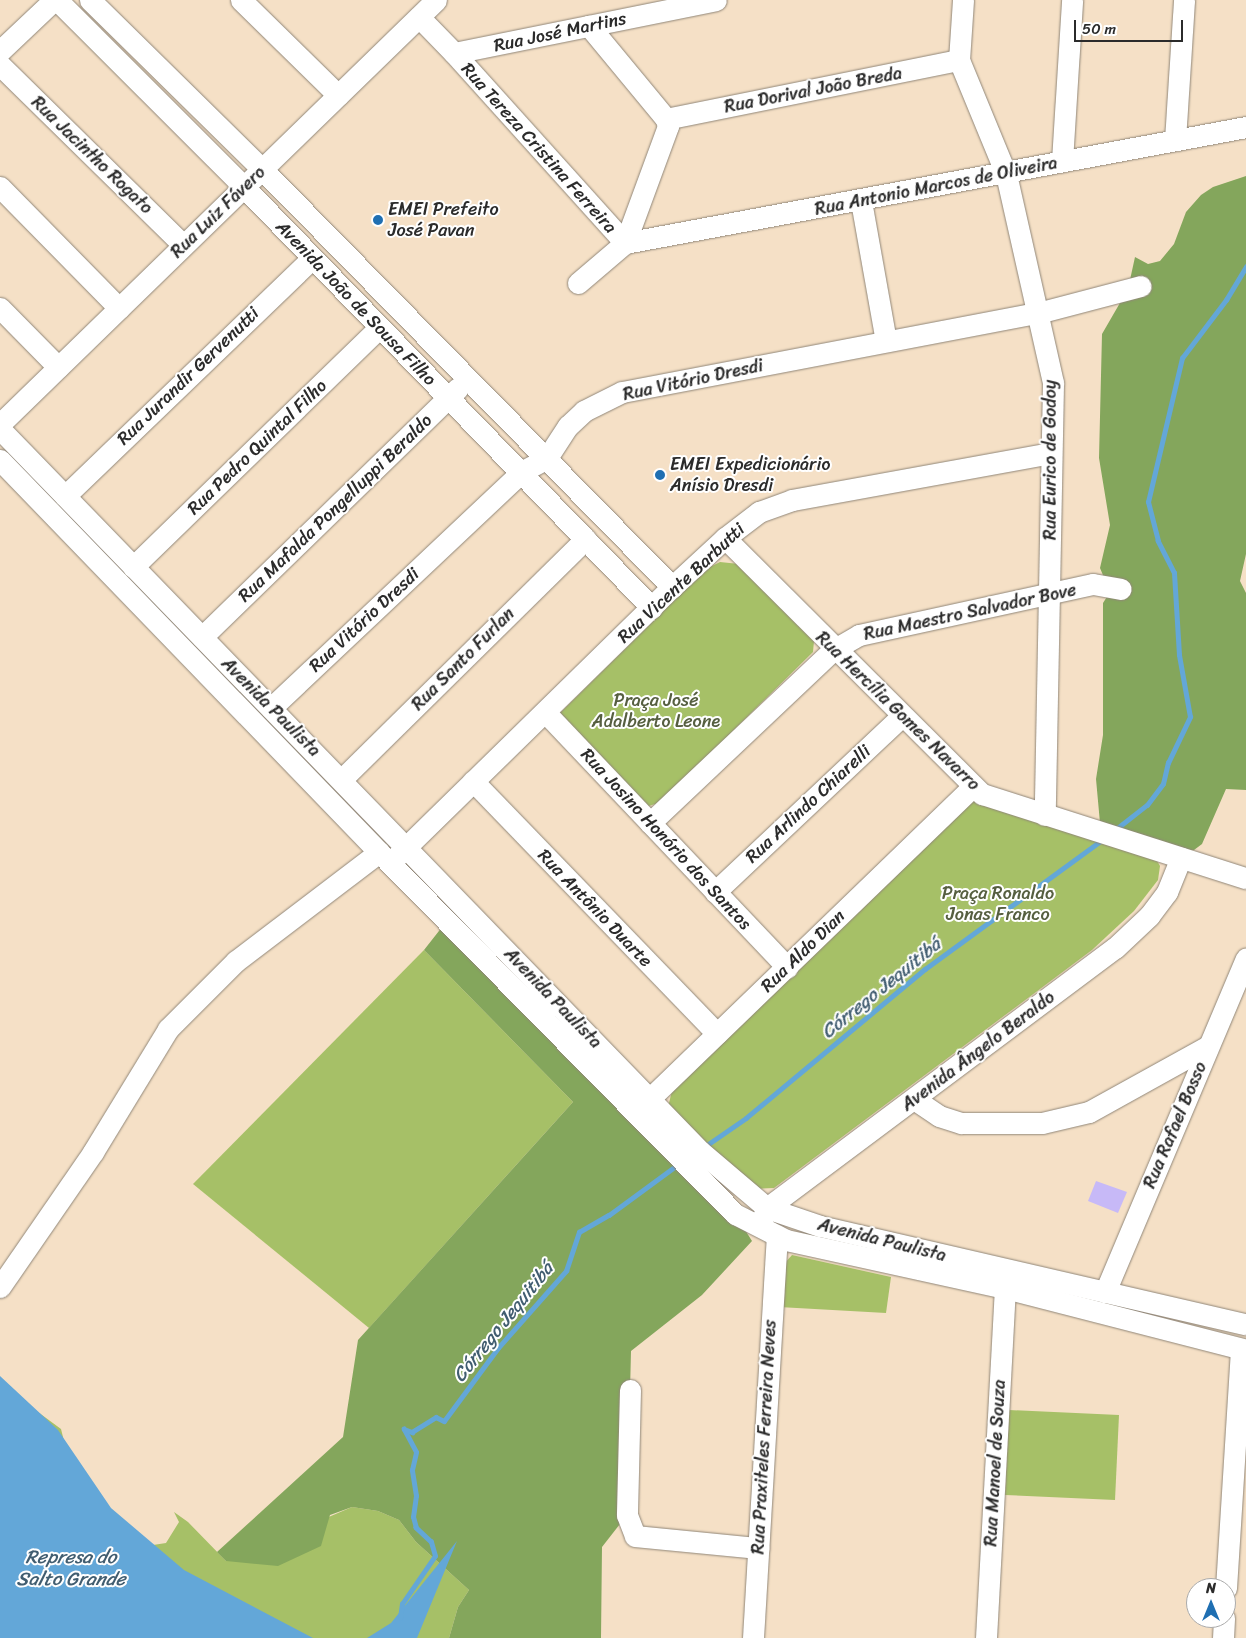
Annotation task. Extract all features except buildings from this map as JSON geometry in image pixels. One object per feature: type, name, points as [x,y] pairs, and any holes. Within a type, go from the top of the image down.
[{"type":"street","points":[[0,51],[55,0]]},
{"type":"street","name":"Avenida João de Sousa Filho","points":[[55,0],[244,187],[652,608]]},
{"type":"street","name":"Avenida João de Sousa Filho","points":[[90,0],[262,169],[672,587]]},
{"type":"street","points":[[241,0],[338,95]]},
{"type":"street","name":"Rua Luiz Fávero","points":[[0,424],[436,0]]},
{"type":"street","name":"Rua José Martins","points":[[454,53],[589,26],[685,3],[716,0]]},
{"type":"street","name":"Rua Eurico de Godoy","points":[[963,0],[959,60],[1006,174],[1053,383],[1045,815]]},
{"type":"street","points":[[1062,161],[1072,0]]},
{"type":"street","points":[[1175,140],[1184,0]]},
{"type":"street","points":[[419,17],[454,53]]},
{"type":"street","points":[[578,284],[625,243],[668,126],[666,119],[589,26]]},
{"type":"street","name":"Rua Tereza Cristina Ferreira","points":[[454,53],[625,243]]},
{"type":"street","name":"Rua Dorival João Breda","points":[[666,119],[959,60]]},
{"type":"street","name":"Rua Jacintho Rogato","points":[[0,65],[183,245]]},
{"type":"street","name":"Rua Antonio Marcos de Oliveira","points":[[625,243],[1006,174],[1062,161],[1246,127]]},
{"type":"street","points":[[0,187],[119,308]]},
{"type":"street","points":[[861,201],[886,342]]},
{"type":"street","name":"Rua Jurandir Gervenutti","points":[[65,496],[312,258]]},
{"type":"street","name":"Rua Vitório Dresdi","points":[[271,708],[521,472],[547,458],[568,426],[584,411],[622,392],[1038,313],[1141,286]]},
{"type":"street","points":[[0,308],[58,367]]},
{"type":"street","name":"Rua Pedro Quintal Filho","points":[[133,566],[380,327]]},
{"type":"street","name":"Rua Mafalda Pongelluppi Beraldo","points":[[202,636],[468,380]]},
{"type":"street","name":"Avenida Paulista","points":[[0,429],[730,1180],[767,1208],[820,1226],[1105,1292],[1246,1322]]},
{"type":"street","name":"Rua Vicente Barbutti","points":[[0,1287],[93,1152],[168,1029],[236,961],[384,858],[406,847],[724,538],[759,512],[792,500],[1051,453]]},
{"type":"street","name":"Avenida Paulista","points":[[0,460],[384,858],[722,1204],[768,1232],[1005,1288],[1243,1349]]},
{"type":"street","name":"Rua Hercília Gomes Navarro","points":[[724,538],[901,717],[982,794],[1246,878]]},
{"type":"street","name":"Rua Santo Furlan","points":[[342,779],[585,539]]},
{"type":"street","name":"Rua Maestro Salvador Bove","points":[[650,823],[834,650],[859,635],[878,628],[1093,584],[1121,589]]},
{"type":"street","name":"Rua Josino Honório dos Santos","points":[[545,712],[787,967]]},
{"type":"street","name":"Rua Arlindo Chiarelli","points":[[715,892],[901,717]]},
{"type":"street","name":"Rua Antônio Duarte","points":[[473,782],[717,1034]]},
{"type":"street","name":"Rua Aldo Dian","points":[[634,1114],[972,786]]},
{"type":"street","name":"Avenida Ângelo Beraldo","points":[[768,1232],[767,1208],[1115,948],[1149,916],[1166,892],[1181,858]]},
{"type":"street","name":"Rua Rafael Bosso","points":[[1105,1292],[1246,959]]},
{"type":"street","points":[[914,1099],[939,1116],[961,1122],[1042,1122],[1089,1112],[1208,1046]]},
{"type":"street","name":"Rua Praxiteles Ferreira Neves","points":[[753,1638],[758,1548],[768,1232]]},
{"type":"street","name":"Rua Manoel de Souza","points":[[986,1638],[1005,1288]]},
{"type":"street","points":[[1227,1578],[1243,1349]]},
{"type":"street","points":[[630,1390],[627,1515],[635,1536],[758,1548]]},
{"type":"green space","points":[[1246,176],[1246,554],[1240,581],[1246,593],[1246,790],[1226,789],[1202,844],[1194,850],[1175,853],[1100,823],[1096,779],[1103,735],[1103,603],[1110,592],[1100,568],[1110,525],[1099,458],[1102,334],[1128,289],[1135,257],[1148,264],[1160,261],[1174,244],[1186,212],[1201,195],[1213,187]]},
{"type":"green space","name":"Praça José Adalberto Leone","points":[[720,562],[739,564],[814,641],[813,652],[661,802],[646,807],[560,713],[706,569]]},
{"type":"green space","name":"Praça Ronaldo Jonas Franco","points":[[971,800],[1156,859],[1160,866],[1158,880],[1134,911],[1092,950],[774,1188],[753,1189],[668,1107],[672,1091]]},
{"type":"green space","points":[[446,922],[735,1214],[752,1241],[702,1295],[631,1351],[627,1515],[602,1547],[601,1638],[449,1638],[458,1607],[469,1590],[416,1542],[399,1520],[378,1511],[352,1507],[330,1515],[321,1546],[278,1566],[226,1561],[217,1552],[343,1437],[358,1340],[573,1102],[424,950]]},
{"type":"green space","points":[[424,950],[573,1102],[369,1328],[193,1184]]},
{"type":"green space","points":[[792,1255],[891,1277],[886,1313],[779,1307],[784,1264]]},
{"type":"green space","points":[[0,1384],[61,1429],[65,1445],[85,1481],[140,1547],[166,1543],[179,1522],[174,1512],[188,1522],[226,1561],[352,1507],[378,1511],[399,1520],[416,1542],[469,1590],[458,1607],[449,1638],[0,1638]]},
{"type":"green space","points":[[1009,1410],[1119,1415],[1115,1500],[1005,1495]]},
{"type":"water","name":"Represa do Salto Grande","points":[[0,1376],[58,1430],[111,1508],[184,1570],[313,1638],[0,1638]]},
{"type":"water","points":[[457,1541],[417,1638],[367,1638],[391,1623]]},
{"type":"waterway","name":"Córrego Jequitibá","points":[[1116,829],[1147,805],[1163,784],[1168,763],[1190,717],[1179,655],[1174,573],[1158,541],[1148,502],[1182,358],[1226,300],[1246,267]]},
{"type":"waterway","name":"Córrego Jequitibá","points":[[704,1147],[746,1118],[925,969],[1103,839]]},
{"type":"waterway","name":"Córrego Jequitibá","points":[[400,1618],[402,1604],[435,1556],[431,1542],[416,1528],[413,1517],[416,1496],[412,1470],[416,1452],[404,1429],[412,1432],[436,1417],[444,1421],[498,1348],[566,1271],[579,1232],[609,1215],[677,1165]]},
{"type":"place","name":"EMEI Prefeito José Pavan","points":[[378,220]]},
{"type":"place","name":"EMEI Expedicionário Anísio Dresdi","points":[[660,475]]}]
